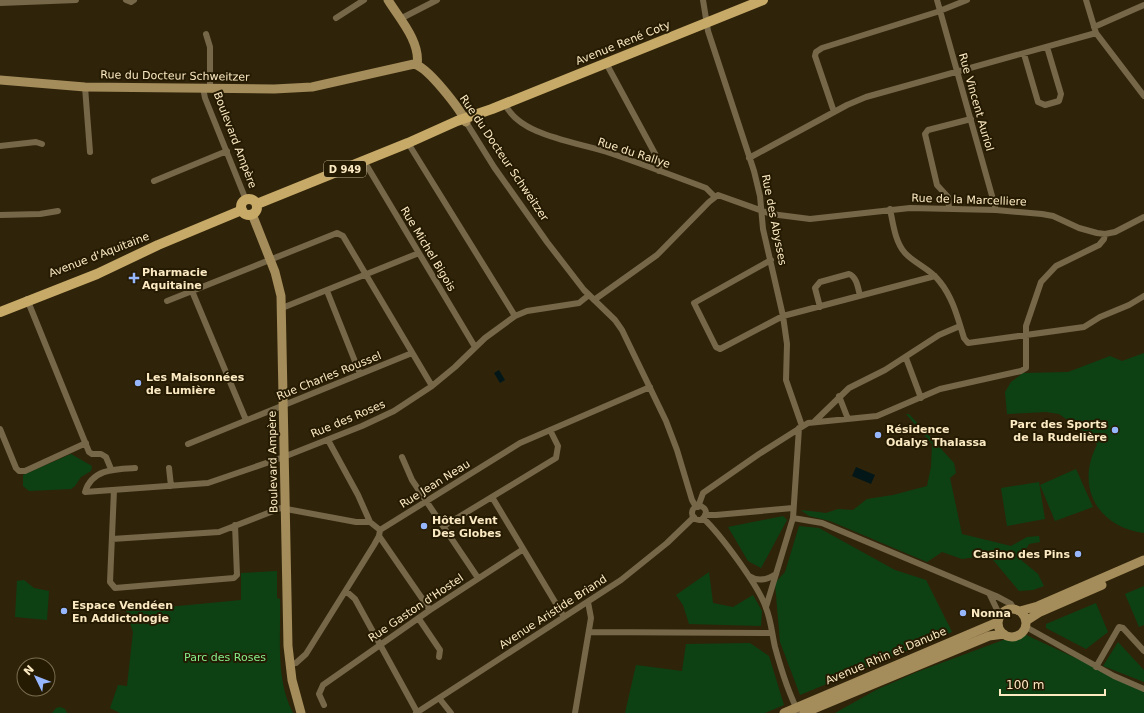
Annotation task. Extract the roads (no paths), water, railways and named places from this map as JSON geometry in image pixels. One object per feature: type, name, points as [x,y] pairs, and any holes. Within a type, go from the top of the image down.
[{"type":"main road","name":"Avenue René Coty","points":[[465,120],[763,0]]},
{"type":"main road","name":"D 949","points":[[257,204],[465,120]]},
{"type":"main road","points":[[252,199],[257,204],[256,210],[252,214],[246,214],[242,210],[242,204],[246,200],[252,199]]},
{"type":"main road","name":"Avenue d'Aquitaine","points":[[0,307],[27,299],[101,272],[158,245],[242,210]]},
{"type":"main road","name":"Avenue d'Aquitaine","points":[[0,312],[27,299]]},
{"type":"street","points":[[0,3],[76,0]]},
{"type":"street","points":[[126,0],[131,2],[134,0]]},
{"type":"street","points":[[336,18],[364,0]]},
{"type":"street","points":[[388,0],[413,42],[418,60],[417,65]]},
{"type":"street","points":[[400,19],[437,0]]},
{"type":"street","name":"Rue des Abysses","points":[[703,0],[706,23],[754,171],[762,211],[763,228],[783,316],[787,344],[786,380],[800,427],[793,518],[766,607]]},
{"type":"street","name":"Rue Vincent Auriol","points":[[937,0],[996,210]]},
{"type":"street","points":[[834,112],[815,56],[816,52],[822,48],[941,10],[967,0]]},
{"type":"street","points":[[1086,0],[1096,33],[1141,86],[1144,96]]},
{"type":"street","points":[[1094,27],[1144,5]]},
{"type":"street","points":[[749,158],[834,112],[866,97],[1096,33]]},
{"type":"street","name":"Boulevard Ampère","points":[[206,34],[210,47],[205,98],[228,151],[246,200]]},
{"type":"street","points":[[1024,54],[1038,102],[1045,105],[1059,101],[1061,94],[1047,47]]},
{"type":"street","points":[[606,63],[660,163],[659,171]]},
{"type":"street","name":"Rue du Docteur Schweitzer","points":[[0,80],[85,86],[206,88],[312,87],[403,66],[417,65],[426,71],[465,120],[494,167],[526,213],[592,297],[615,320],[622,330],[650,387],[677,450],[692,500],[697,507]]},
{"type":"street","points":[[85,86],[90,152]]},
{"type":"street","name":"Rue du Rallye","points":[[505,104],[513,116],[540,132],[581,146],[609,152],[706,188],[715,197],[721,195],[762,211]]},
{"type":"street","points":[[949,208],[948,197],[937,185],[925,134],[928,130],[971,119]]},
{"type":"street","points":[[0,146],[36,142],[42,144]]},
{"type":"street","points":[[408,143],[516,316]]},
{"type":"street","points":[[154,181],[228,151]]},
{"type":"street","name":"Rue Michel Bigois","points":[[364,161],[475,347]]},
{"type":"street","name":"Rue des Roses","points":[[111,469],[98,475],[88,484],[85,492],[208,483],[328,440],[380,418],[432,386],[494,331],[516,316],[527,311],[579,303],[592,297],[657,255],[715,197]]},
{"type":"street","name":"Rue de la Marcelliere","points":[[762,211],[778,215],[810,219],[890,209],[949,208],[996,210],[1053,216],[1086,230],[1105,234]]},
{"type":"street","points":[[890,209],[900,247],[935,276],[950,298],[964,338],[968,343],[1084,327],[1100,316],[1129,305],[1144,296]]},
{"type":"street","points":[[0,215],[40,214],[58,211]]},
{"type":"street","name":"Boulevard Ampère","points":[[252,214],[270,259],[278,285],[282,308],[284,456],[290,664],[294,689],[301,713]]},
{"type":"street","points":[[793,508],[704,516],[697,520],[692,512],[697,507],[704,493],[800,427],[815,422],[877,416],[940,390],[1021,371],[1026,368],[1025,334],[1037,290],[1046,275],[1056,266],[1099,245],[1104,239],[1105,234],[1116,232],[1144,217]]},
{"type":"street","points":[[167,301],[334,233],[340,234],[432,386]]},
{"type":"street","points":[[282,308],[419,253]]},
{"type":"street","points":[[771,260],[696,300],[694,306],[716,347],[720,349],[783,316],[935,276]]},
{"type":"street","points":[[820,307],[815,288],[820,282],[848,274],[855,278],[860,296]]},
{"type":"street","points":[[192,291],[246,420]]},
{"type":"street","points":[[326,291],[360,374]]},
{"type":"street","points":[[27,299],[91,454],[106,457],[111,469],[135,468]]},
{"type":"street","points":[[815,422],[852,385],[872,377],[906,358],[939,335],[960,326]]},
{"type":"street","name":"Rue Charles Roussel","points":[[188,444],[412,353]]},
{"type":"street","points":[[906,358],[921,398]]},
{"type":"street","name":"Rue Jean Neau","points":[[290,664],[296,662],[306,654],[346,591],[380,533],[427,501],[520,443],[650,387]]},
{"type":"street","points":[[840,396],[848,419]]},
{"type":"street","points":[[0,429],[16,468],[19,471],[25,471],[86,443]]},
{"type":"street","points":[[444,526],[556,458],[558,446],[550,430]]},
{"type":"street","points":[[328,440],[358,495],[370,522],[380,533],[430,610]]},
{"type":"street","points":[[402,457],[412,480],[478,578]]},
{"type":"street","points":[[169,468],[171,486]]},
{"type":"street","points":[[114,490],[110,582],[115,588],[194,580],[234,578],[237,575],[235,525]]},
{"type":"street","points":[[492,497],[522,550],[564,617]]},
{"type":"street","points":[[697,507],[704,509],[704,516],[746,574],[766,607],[779,662],[800,711]]},
{"type":"street","points":[[112,539],[219,532],[278,509],[286,508],[356,522],[370,522]]},
{"type":"street","name":"Avenue Aristide Briand","points":[[417,713],[588,602],[644,562],[694,517]]},
{"type":"street","points":[[793,518],[822,523],[1011,604],[1026,624],[1096,667],[1144,689]]},
{"type":"street","name":"Rue Gaston d'Hostel","points":[[324,705],[320,694],[323,685],[430,610],[522,550]]},
{"type":"street","points":[[999,619],[1005,611],[1038,606],[1144,560]]},
{"type":"street","points":[[990,595],[999,619],[1000,631],[1010,637],[1017,636],[1026,624],[1040,612],[1144,567]]},
{"type":"street","points":[[746,574],[754,579],[763,580],[776,574]]},
{"type":"street","points":[[346,591],[356,599],[417,713]]},
{"type":"street","points":[[575,713],[591,618],[588,602]]},
{"type":"street","points":[[419,619],[440,650],[439,657]]},
{"type":"street","name":"Avenue Rhin et Danube","points":[[800,711],[999,619]]},
{"type":"street","points":[[1096,667],[1119,626],[1124,628],[1144,651]]},
{"type":"street","points":[[589,632],[772,633]]},
{"type":"street","name":"Avenue Rhin et Danube","points":[[784,713],[800,711],[990,636],[1004,634]]},
{"type":"street","points":[[439,698],[451,713]]},
{"type":"place","name":"Pharmacie Aquitaine","points":[[134,278]]},
{"type":"place","name":"Les Maisonnées de Lumière","points":[[138,383]]},
{"type":"place","name":"Parc des Sports de la Rudelière","points":[[1115,430]]},
{"type":"place","name":"Résidence Odalys Thalassa","points":[[878,435]]},
{"type":"place","name":"Hôtel Vent Des Globes","points":[[424,526]]},
{"type":"place","name":"Casino des Pins","points":[[1078,554]]},
{"type":"place","name":"Espace Vendéen En Addictologie","points":[[64,611]]},
{"type":"place","name":"Nonna","points":[[963,613]]},
{"type":"park label","name":"Parc des Roses","points":[[225,657]]}]
